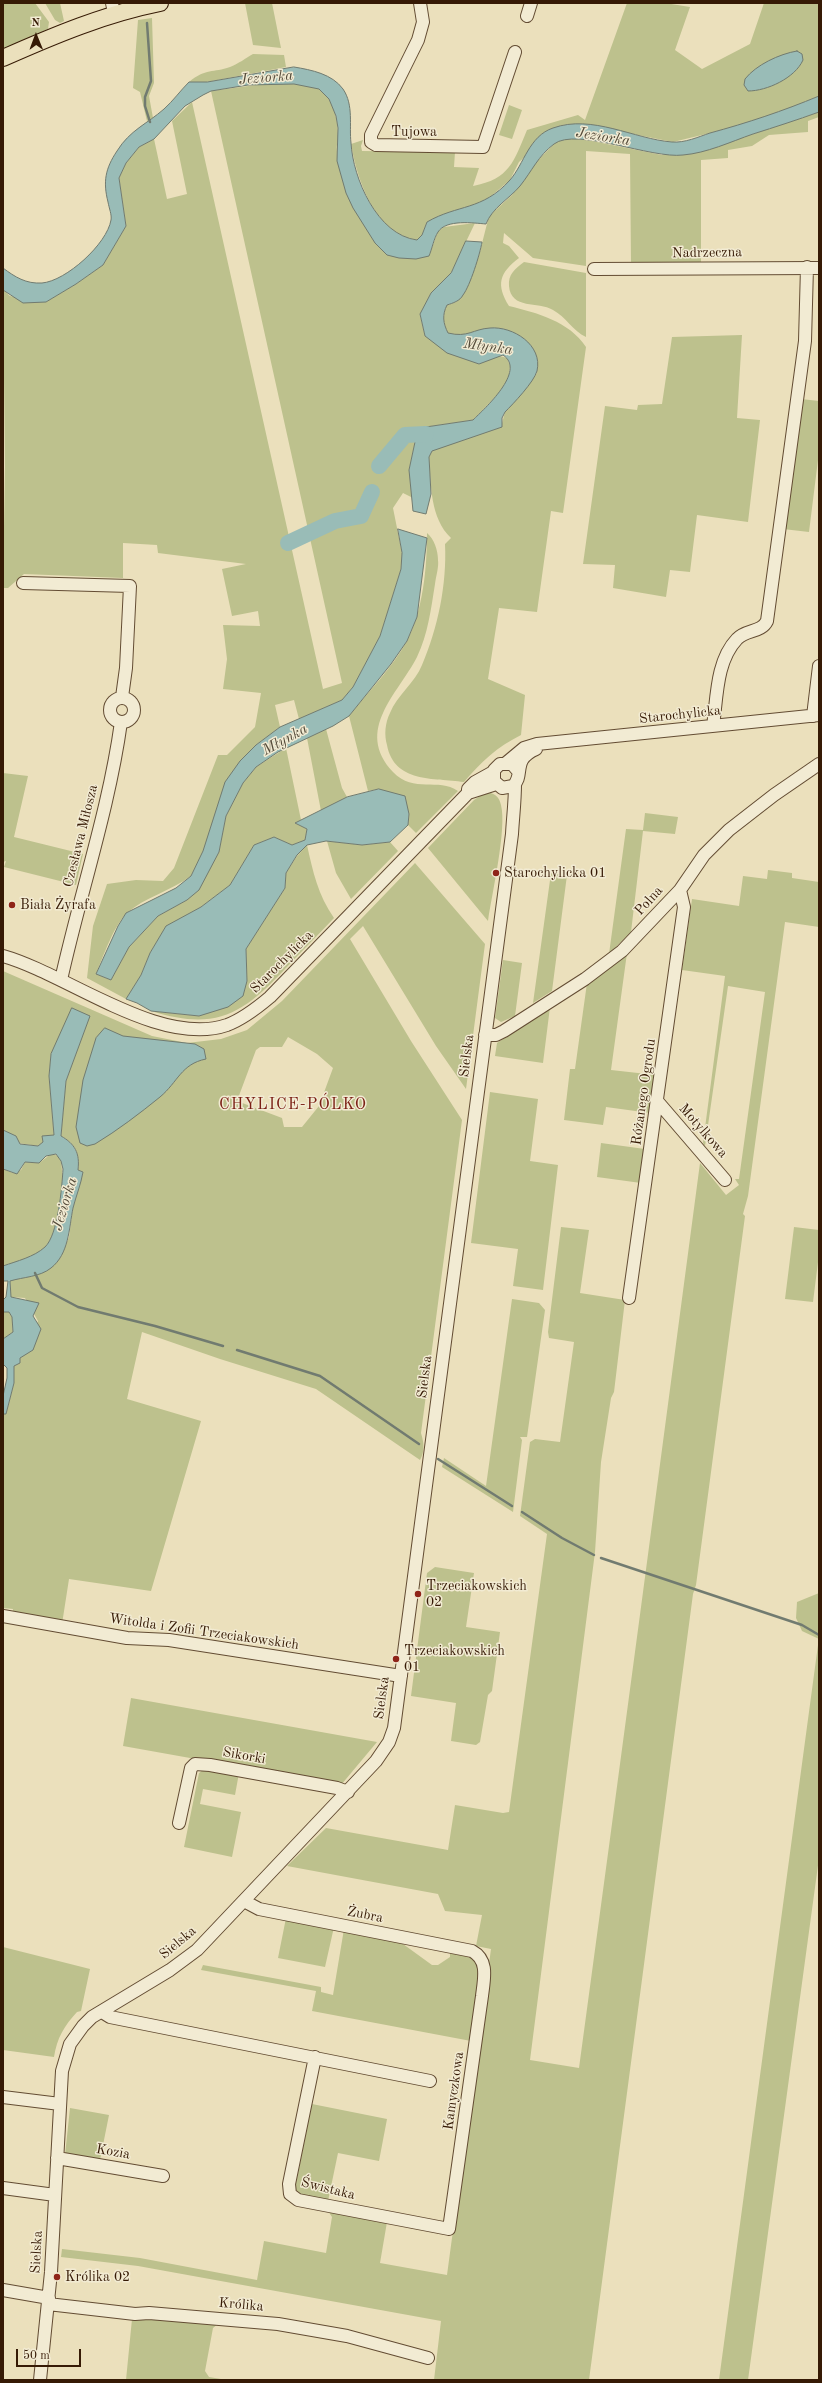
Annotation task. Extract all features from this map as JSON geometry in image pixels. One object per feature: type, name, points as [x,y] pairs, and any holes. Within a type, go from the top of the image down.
[{"type":"main road","points":[[3,58],[113,8],[160,3]]},
{"type":"street","name":"Tujowa","points":[[420,3],[422,30],[371,135],[371,142],[376,145],[483,147],[515,52]]},
{"type":"street","points":[[527,16],[531,3]]},
{"type":"street","points":[[713,726],[723,661],[736,639],[747,632],[762,628],[767,621],[805,341],[807,267]]},
{"type":"street","name":"Nadrzeczna","points":[[594,269],[819,268]]},
{"type":"street","points":[[23,583],[130,586],[126,668],[122,697]]},
{"type":"street","points":[[816,716],[819,666]]},
{"type":"street","points":[[122,697],[132,703],[134,710],[131,718],[121,722],[113,718],[109,709],[114,700],[122,697]]},
{"type":"street","name":"Starochylicka","points":[[497,782],[497,766],[506,763],[524,748],[533,744],[816,716]]},
{"type":"street","name":"Czesława Miłosza","points":[[61,980],[71,933],[115,763],[121,722]]},
{"type":"street","name":"Starochylicka","points":[[3,956],[61,980],[133,1014],[172,1026],[211,1028],[226,1025],[240,1019],[270,997],[468,793],[468,789],[474,782],[497,782],[507,788],[515,784],[518,777],[520,763],[528,753],[544,744]]},
{"type":"street","points":[[506,763],[514,766],[518,771]]},
{"type":"street","name":"Polna","points":[[485,1035],[496,1035],[504,1031],[585,979],[622,951],[680,890],[704,855],[729,830],[774,795],[819,764]]},
{"type":"street","points":[[497,782],[513,812]]},
{"type":"street","name":"Sielska","points":[[40,2380],[49,2301],[63,2065],[70,2044],[83,2026],[102,2012],[184,1960],[244,1902],[348,1792],[376,1760],[389,1742],[394,1728],[513,812],[516,806],[515,784]]},
{"type":"street","name":"Różanego Ogrodu","points":[[629,1298],[658,1102],[684,907],[680,890]]},
{"type":"street","name":"Motylkowa","points":[[658,1102],[725,1180]]},
{"type":"street","name":"Witolda i Zofii Trzeciakowskich","points":[[3,1616],[128,1638],[169,1640],[401,1676]]},
{"type":"street","name":"Sikorki","points":[[179,1823],[191,1768],[195,1764],[210,1765],[337,1788],[348,1792]]},
{"type":"street","name":"Żubra","points":[[244,1902],[259,1909],[472,1951],[480,1958]]},
{"type":"street","name":"Kamyczkowa","points":[[449,2230],[485,1970],[480,1958]]},
{"type":"street","points":[[102,2012],[110,2017],[430,2081]]},
{"type":"street","name":"Świstaka","points":[[315,2057],[289,2184],[290,2194],[298,2200],[449,2230]]},
{"type":"street","points":[[3,2098],[60,2104]]},
{"type":"street","name":"Kozia","points":[[57,2158],[164,2176]]},
{"type":"street","points":[[3,2188],[55,2195]]},
{"type":"street","name":"Królika","points":[[3,2290],[49,2301],[135,2314],[149,2313],[278,2324],[347,2336],[428,2358]]},
{"type":"green space","points":[[3,3],[35,3],[49,22],[48,29],[3,49]]},
{"type":"green space","points":[[45,3],[60,3],[64,21],[60,23],[55,20]]},
{"type":"green space","points":[[245,3],[272,3],[281,48],[253,45]]},
{"type":"green space","points":[[627,3],[665,3],[690,7],[675,50],[702,69],[750,44],[764,3],[819,3],[819,96],[784,111],[731,128],[673,142],[579,124],[562,125],[519,162],[510,180],[483,203],[427,222],[422,235],[417,240],[402,236],[390,228],[379,217],[363,188],[351,144],[363,140],[361,146],[362,151],[455,152],[454,167],[479,168],[473,186],[495,179],[509,167],[527,130],[578,115],[585,120]]},
{"type":"green space","points":[[152,18],[154,83],[149,96],[153,118],[147,121],[140,92],[133,88],[138,20]]},
{"type":"green space","points":[[253,54],[284,55],[286,67],[207,82],[189,82],[205,73],[233,66]]},
{"type":"green space","points":[[271,83],[296,83],[314,86],[328,98],[332,104],[336,117],[338,136],[337,151],[350,192],[369,233],[387,255],[429,256],[438,231],[444,227],[475,223],[451,273],[431,293],[420,315],[425,336],[507,358],[510,366],[509,378],[499,393],[473,420],[419,428],[413,437],[415,442],[409,470],[413,498],[403,493],[393,508],[402,553],[401,569],[380,636],[353,687],[342,700],[299,719],[294,700],[275,705],[280,727],[256,745],[191,876],[134,907],[122,918],[105,950],[96,974],[111,980],[129,947],[158,916],[187,900],[219,852],[226,816],[243,783],[256,767],[286,748],[301,820],[295,823],[307,829],[305,840],[292,845],[274,837],[254,845],[230,885],[201,907],[166,927],[150,953],[141,975],[126,999],[87,978],[93,926],[107,884],[136,880],[163,881],[174,868],[218,755],[227,755],[255,727],[261,693],[223,689],[227,659],[223,625],[260,626],[258,611],[232,616],[222,569],[246,564],[158,553],[157,545],[123,543],[123,578],[24,574],[8,588],[3,588],[5,466],[3,290],[10,296],[46,302],[76,284],[103,265],[126,226],[119,178],[126,163],[139,147],[154,139],[167,199],[187,194],[172,121],[192,102],[323,689],[342,683],[211,91]]},
{"type":"green space","points":[[509,105],[522,110],[512,139],[499,135]]},
{"type":"green space","points":[[819,112],[819,117],[808,121],[808,132],[769,135],[752,146],[728,150],[728,158],[701,160],[701,266],[631,265],[630,154],[586,151],[586,266],[533,258],[504,233],[503,243],[509,246],[519,258],[507,269],[502,280],[502,292],[509,306],[541,315],[562,324],[579,338],[586,347],[563,513],[551,511],[537,612],[499,608],[488,679],[525,695],[521,735],[504,745],[490,756],[464,782],[428,779],[407,772],[398,766],[391,757],[386,741],[386,725],[393,707],[415,678],[428,651],[437,621],[443,590],[445,544],[451,538],[444,530],[435,511],[431,490],[429,457],[432,450],[501,427],[505,412],[537,373],[474,333],[462,336],[448,334],[445,326],[445,309],[447,305],[456,302],[479,255],[489,216],[512,195],[533,165],[556,142],[569,138],[662,155],[753,134]]},
{"type":"green space","points":[[524,262],[586,273],[586,337],[553,310],[547,307],[526,304],[515,299],[511,294],[509,282],[511,275]]},
{"type":"green space","points":[[742,335],[737,418],[760,420],[748,522],[697,515],[690,572],[670,570],[666,597],[613,588],[615,565],[583,564],[605,406],[637,410],[638,405],[662,404],[672,337]]},
{"type":"green space","points":[[801,399],[819,401],[819,452],[809,532],[783,529]]},
{"type":"green space","points":[[427,533],[432,538],[435,545],[438,569],[426,630],[417,657],[383,713],[378,727],[378,742],[382,757],[393,772],[401,779],[418,784],[442,785],[458,791],[416,833],[408,825],[409,814],[379,789],[368,791],[349,716],[380,680],[407,641],[417,616],[423,588]]},
{"type":"green space","points":[[326,729],[342,788],[347,797],[321,811],[307,738]]},
{"type":"green space","points":[[3,773],[28,776],[14,837],[83,854],[76,885],[4,867],[6,861],[3,862]]},
{"type":"green space","points":[[486,792],[494,794],[497,797],[501,805],[502,816],[501,845],[488,921],[428,848],[474,800]]},
{"type":"green space","points":[[645,813],[678,817],[675,834],[643,831],[631,932],[609,954],[626,829],[643,830]]},
{"type":"green space","points":[[327,841],[362,845],[390,842],[398,851],[351,899],[336,873]]},
{"type":"green space","points":[[307,845],[320,892],[334,918],[270,985],[241,1008],[226,1015],[210,1019],[173,1017],[151,1011],[199,1016],[247,981],[246,949],[285,888],[286,873],[297,856]]},
{"type":"green space","points":[[415,863],[485,944],[466,1089],[436,1046],[363,926],[350,939],[411,1041],[462,1120],[421,1433],[424,1447],[422,1457],[420,1460],[316,1389],[220,1359],[142,1332],[127,1399],[201,1421],[151,1591],[69,1579],[62,1624],[12,1615],[13,1609],[3,1608],[3,1414],[6,1414],[14,1383],[14,1366],[24,1353],[38,1321],[25,1298],[11,1297],[10,1280],[33,1276],[60,1258],[69,1237],[73,1207],[83,1172],[78,1170],[76,1150],[70,1142],[61,1136],[66,1081],[89,1016],[51,1054],[49,1076],[54,1135],[38,1146],[18,1143],[17,1139],[3,1130],[3,971],[152,1036],[187,1043],[221,1039],[247,1030],[282,1001]],"holes":[[[288,1037],[317,1054],[333,1068],[319,1106],[302,1127],[284,1127],[282,1118],[237,1101],[256,1050],[260,1047],[282,1047]]]},
{"type":"green space","points":[[768,870],[792,873],[792,878],[819,882],[819,927],[785,922],[748,1196],[743,1214],[745,1216],[696,1585],[693,1594],[589,2380],[434,2380],[441,2321],[138,2266],[61,2257],[62,2249],[140,2258],[257,2280],[264,2241],[326,2253],[332,2217],[328,2211],[387,2222],[380,2263],[447,2275],[491,1949],[476,1946],[482,1915],[445,1911],[438,1894],[287,1866],[326,1828],[448,1850],[455,1805],[503,1813],[509,1812],[547,1534],[520,1516],[530,1442],[535,1439],[560,1442],[574,1342],[549,1338],[548,1332],[561,1227],[589,1230],[580,1293],[625,1300],[614,1392],[611,1398],[601,1462],[595,1552],[530,2060],[579,2068],[700,1163],[726,1195],[739,1185],[735,1179],[739,1179],[765,992],[728,986],[705,1146],[703,1143],[725,976],[682,970],[692,899],[739,906],[743,876],[767,879]]},
{"type":"green space","points":[[551,873],[567,875],[552,991],[533,1003]]},
{"type":"green space","points":[[627,953],[611,1070],[656,1075],[650,1113],[606,1107],[603,1125],[564,1120],[570,1069],[575,1069],[587,983]]},
{"type":"green space","points":[[503,960],[522,963],[515,1016],[501,1022],[495,1018]]},
{"type":"green space","points":[[550,1007],[543,1063],[495,1056],[497,1043]]},
{"type":"green space","points":[[490,1092],[538,1099],[530,1161],[558,1165],[543,1290],[513,1286],[518,1249],[471,1243]]},
{"type":"green space","points":[[601,1143],[645,1149],[641,1183],[597,1177]]},
{"type":"green space","points":[[51,1154],[59,1156],[61,1164],[62,1187],[58,1214],[51,1238],[43,1249],[33,1256],[3,1266],[3,1169],[13,1173],[21,1170],[25,1162],[39,1163]]},
{"type":"green space","points":[[794,1227],[819,1230],[819,1254],[813,1302],[785,1299]]},
{"type":"green space","points":[[512,1299],[539,1303],[545,1310],[527,1437],[520,1437],[522,1440],[513,1512],[442,1467],[444,1458],[486,1486]]},
{"type":"green space","points":[[3,1312],[9,1312],[12,1317],[13,1332],[3,1339]]},
{"type":"green space","points":[[435,1567],[474,1573],[466,1627],[500,1632],[492,1691],[488,1695],[480,1742],[476,1745],[451,1741],[456,1703],[411,1696],[427,1573]]},
{"type":"green space","points":[[819,1593],[819,1639],[802,1631],[796,1618],[797,1602]]},
{"type":"green space","points":[[819,1639],[819,1858],[748,2380],[719,2380],[818,1645]]},
{"type":"green space","points":[[131,1698],[377,1742],[341,1785],[123,1746]]},
{"type":"green space","points":[[206,1768],[239,1773],[235,1795],[203,1789],[200,1804],[241,1812],[232,1857],[184,1847],[199,1773]]},
{"type":"green space","points":[[286,1918],[334,1927],[325,1967],[278,1958]]},
{"type":"green space","points":[[344,1929],[405,1941],[403,1944],[432,1965],[438,1965],[450,1957],[450,1953],[463,1951],[480,1964],[471,2041],[312,2011],[316,1991],[201,1970],[203,1965],[321,1987],[321,1992],[333,1995]]},
{"type":"green space","points":[[3,1947],[90,1969],[81,2011],[77,2012],[65,2027],[59,2038],[54,2057],[3,2050]]},
{"type":"green space","points":[[312,2104],[387,2119],[379,2161],[338,2153],[328,2201],[299,2195],[295,2188]]},
{"type":"green space","points":[[70,2108],[109,2115],[100,2160],[65,2155]]},
{"type":"green space","points":[[132,2319],[220,2322],[213,2328],[205,2371],[209,2377],[227,2380],[126,2380]]},
{"type":"water","points":[[797,51],[802,54],[803,60],[794,72],[787,78],[763,89],[748,91],[744,85],[745,79],[755,69],[776,57]]},
{"type":"water","name":"Jeziorka","points":[[294,67],[315,71],[327,76],[343,89],[349,102],[353,157],[362,188],[379,216],[390,228],[403,236],[417,240],[422,235],[427,222],[438,216],[480,202],[500,190],[515,174],[538,137],[553,128],[568,124],[598,125],[643,137],[672,142],[682,142],[751,121],[819,96],[819,112],[710,150],[692,154],[669,155],[653,153],[579,139],[565,140],[554,144],[548,149],[516,191],[496,208],[486,224],[454,223],[447,225],[438,232],[435,237],[429,256],[416,259],[399,258],[387,255],[375,243],[353,208],[346,193],[337,161],[338,128],[336,116],[329,99],[319,89],[294,84],[248,85],[211,91],[185,106],[154,139],[139,147],[126,163],[119,178],[126,226],[103,265],[76,284],[46,302],[23,303],[3,290],[3,268],[21,279],[42,283],[52,281],[62,276],[73,269],[94,250],[108,230],[111,220],[105,182],[113,158],[127,138],[164,109],[189,82],[207,82]]},
{"type":"water","name":"Młynka","points":[[466,241],[482,242],[466,291],[460,299],[447,305],[445,309],[444,319],[448,333],[466,334],[490,328],[508,330],[517,334],[531,345],[538,362],[537,371],[528,387],[505,412],[502,418],[502,427],[432,451],[429,457],[431,494],[426,514],[413,511],[409,470],[415,442],[413,437],[419,428],[473,420],[494,399],[507,380],[510,370],[509,362],[503,355],[479,364],[447,353],[425,336],[420,314],[431,293],[451,273]]},
{"type":"water","name":"Młynka","points":[[398,529],[427,538],[417,617],[407,641],[391,664],[349,716],[333,726],[278,752],[256,767],[243,783],[226,816],[219,852],[199,890],[187,900],[158,916],[129,947],[111,980],[96,974],[118,926],[126,913],[176,888],[191,876],[203,851],[225,782],[240,761],[256,745],[280,727],[342,700],[353,687],[380,636],[401,569],[402,553]]},
{"type":"water","points":[[379,789],[405,796],[409,814],[408,825],[390,842],[362,845],[326,841],[307,845],[297,855],[286,873],[285,888],[246,949],[247,981],[243,996],[228,1007],[199,1016],[151,1011],[126,999],[141,975],[150,953],[166,926],[201,907],[230,885],[254,845],[274,837],[292,845],[305,840],[307,829],[295,823],[347,797]]},
{"type":"water","name":"Jeziorka","points":[[72,1008],[90,1016],[66,1081],[61,1136],[70,1142],[76,1150],[78,1170],[83,1172],[73,1208],[65,1248],[57,1262],[47,1271],[37,1275],[10,1281],[11,1297],[39,1303],[33,1316],[41,1329],[33,1350],[20,1358],[20,1363],[14,1366],[14,1383],[6,1414],[3,1414],[3,1396],[7,1378],[7,1368],[3,1364],[3,1339],[13,1332],[12,1317],[9,1312],[3,1312],[3,1300],[6,1297],[8,1281],[3,1281],[3,1266],[36,1253],[45,1247],[49,1241],[56,1222],[62,1187],[63,1169],[61,1161],[56,1154],[46,1156],[39,1163],[25,1162],[17,1174],[3,1169],[3,1130],[16,1136],[20,1144],[38,1146],[43,1142],[42,1136],[54,1135],[49,1076],[51,1054]]},
{"type":"water","points":[[105,1028],[123,1036],[195,1044],[204,1049],[206,1059],[198,1061],[185,1069],[160,1097],[128,1122],[95,1144],[87,1146],[80,1143],[76,1127],[83,1080],[96,1038]]},
{"type":"waterway","points":[[147,23],[151,81],[145,97],[145,106],[150,122]]},
{"type":"waterway","points":[[379,466],[405,435],[426,434]]},
{"type":"waterway","points":[[288,543],[335,521],[361,516],[372,492]]},
{"type":"waterway","points":[[35,1273],[42,1288],[78,1307],[155,1326],[223,1346]]},
{"type":"waterway","points":[[237,1350],[320,1376],[419,1444]]},
{"type":"waterway","points":[[438,1459],[512,1506]]},
{"type":"waterway","points":[[522,1512],[562,1538],[594,1555]]},
{"type":"waterway","points":[[601,1558],[802,1625],[819,1635]]},
{"type":"place","name":"Starochylicka 01","points":[[496,873]]},
{"type":"place","name":"Biała Żyrafa","points":[[12,905]]},
{"type":"place","name":"Trzeciakowskich 02","points":[[418,1594]]},
{"type":"place","name":"Trzeciakowskich 01","points":[[396,1659]]},
{"type":"place","name":"Królika 02","points":[[57,2277]]},
{"type":"district","name":"CHYLICE-PÓLKO","points":[[293,1105]]}]
